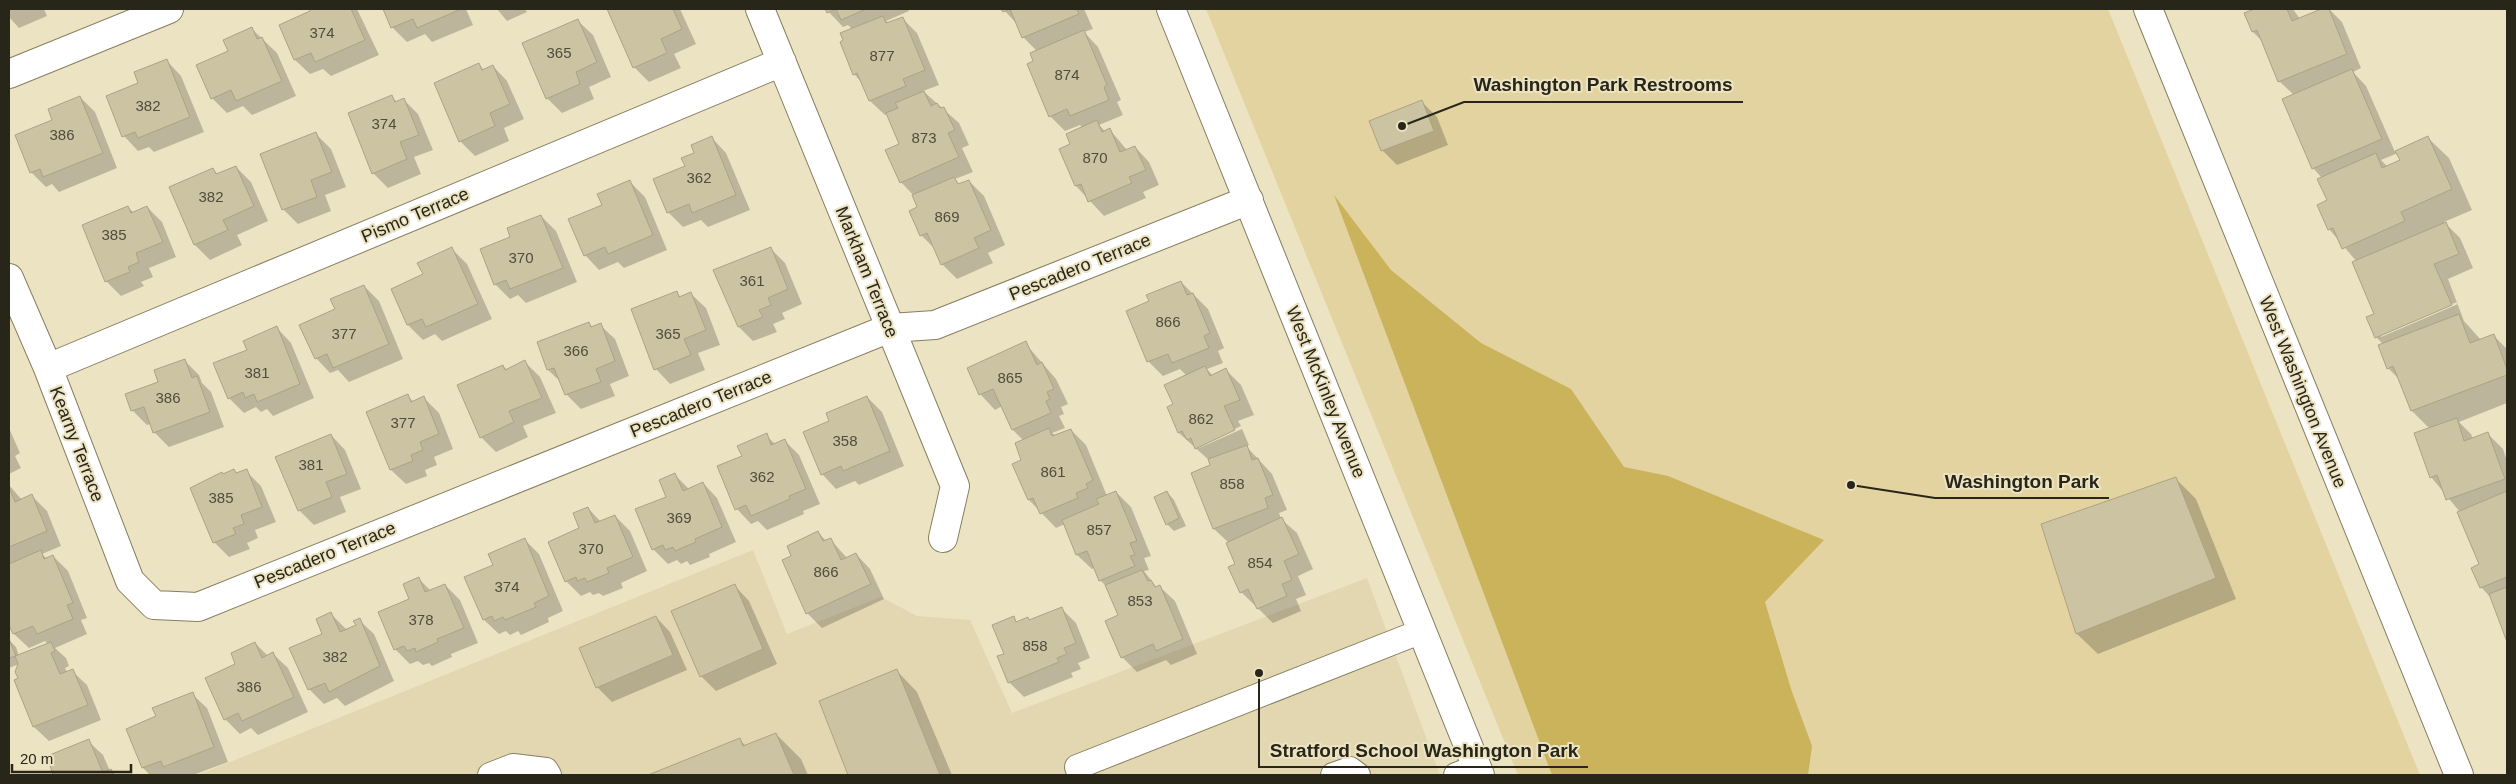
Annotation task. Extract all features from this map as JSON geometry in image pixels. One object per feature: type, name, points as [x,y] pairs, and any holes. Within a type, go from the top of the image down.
[{"type":"street","points":[[9,74],[169,9]]},
{"type":"street","name":"Markham Terrace","points":[[760,9],[955,486],[943,538]]},
{"type":"street","name":"West McKinley Avenue","points":[[1171,9],[1422,631],[1471,772]]},
{"type":"street","name":"West Washington Avenue","points":[[2148,9],[2459,775]]},
{"type":"street","name":"Pismo Terrace","points":[[48,368],[782,62]]},
{"type":"street","name":"Pescadero Terrace","points":[[154,605],[198,607],[890,328],[935,325],[1249,200]]},
{"type":"street","name":"Kearny Terrace","points":[[9,278],[48,368],[130,581],[154,605]]},
{"type":"lane","points":[[1080,775],[1077,766],[1422,631]]},
{"type":"lane","points":[[490,775],[514,766],[546,770],[549,775]]},
{"type":"lane","points":[[1332,775],[1350,769],[1358,775]]},
{"type":"shaded area","points":[[1206,9],[2108,9],[2420,775],[1518,775]]},
{"type":"shaded area","points":[[1334,195],[1391,270],[1481,343],[1571,389],[1624,467],[1668,476],[1824,540],[1765,602],[1791,689],[1812,746],[1808,775],[1552,775]]},
{"type":"shaded area","points":[[753,550],[787,634],[881,597],[917,616],[970,620],[1012,713],[1367,578],[1440,775],[198,775]]},
{"type":"building","points":[[309,9],[351,9],[365,40],[315,62],[311,53],[294,60],[279,25],[310,11]]},
{"type":"building","points":[[383,9],[459,10],[417,28],[413,19],[391,28]]},
{"type":"building","points":[[607,9],[673,9],[682,29],[661,39],[667,53],[633,68]]},
{"type":"building","points":[[825,9],[836,9],[827,13]]},
{"type":"building","points":[[836,9],[866,9],[841,20]]},
{"type":"building","points":[[1010,9],[1077,9],[1079,14],[1022,38]]},
{"type":"building","points":[[2254,9],[2287,9],[2292,21],[2321,9],[2329,9],[2347,54],[2278,82],[2257,30],[2252,32],[2244,13]]},
{"type":"building","points":[[883,16],[886,23],[903,17],[925,70],[903,79],[906,86],[869,101],[857,73],[853,75],[840,42],[843,40],[840,33]]},
{"type":"building","points":[[578,19],[597,62],[576,72],[580,84],[546,99],[522,43]]},
{"type":"building","points":[[252,27],[257,39],[262,37],[282,81],[236,101],[231,90],[211,99],[196,65],[228,51],[223,40]]},
{"type":"building","points":[[1084,30],[1107,85],[1104,87],[1109,100],[1070,116],[1067,109],[1049,117],[1027,64],[1033,61],[1030,53]]},
{"type":"building","points":[[167,59],[190,117],[138,138],[135,132],[122,137],[106,96],[138,83],[134,72]]},
{"type":"building","points":[[479,63],[482,70],[493,65],[510,104],[490,113],[495,126],[459,142],[434,83]]},
{"type":"building","points":[[2352,69],[2382,139],[2312,169],[2282,99]]},
{"type":"building","points":[[924,91],[931,106],[937,103],[940,108],[944,107],[955,130],[948,133],[959,157],[900,183],[885,150],[899,144],[886,113],[898,108],[895,103]]},
{"type":"building","points":[[392,95],[395,102],[404,98],[419,135],[400,142],[407,159],[372,174],[348,113]]},
{"type":"building","points":[[80,96],[103,153],[43,177],[40,169],[30,173],[15,135],[52,120],[48,109]]},
{"type":"building","points":[[1422,100],[1434,131],[1381,151],[1369,121]]},
{"type":"building","points":[[1097,120],[1102,132],[1110,128],[1120,152],[1135,146],[1146,170],[1129,177],[1132,183],[1088,202],[1081,184],[1075,186],[1059,149],[1070,144],[1066,134]]},
{"type":"building","points":[[316,132],[332,172],[311,180],[317,197],[282,210],[260,154]]},
{"type":"building","points":[[712,136],[736,195],[692,213],[689,204],[667,213],[653,179],[685,166],[681,158],[694,153],[691,145]]},
{"type":"building","points":[[2428,136],[2452,189],[2401,212],[2405,221],[2342,249],[2333,228],[2328,230],[2317,205],[2327,200],[2317,179],[2376,153],[2382,168],[2400,160],[2395,151]]},
{"type":"building","points":[[236,166],[254,206],[223,220],[228,230],[194,245],[169,187],[213,168],[216,174]]},
{"type":"building","points":[[954,177],[958,184],[969,180],[991,230],[974,238],[979,248],[941,265],[927,233],[920,236],[909,211],[917,207],[912,195]]},
{"type":"building","points":[[630,180],[653,235],[608,254],[605,247],[584,256],[568,219],[602,205],[597,194]]},
{"type":"building","points":[[128,206],[131,213],[147,206],[163,242],[136,253],[139,262],[128,267],[130,272],[105,282],[82,225]]},
{"type":"building","points":[[541,215],[563,268],[510,289],[506,280],[494,285],[480,249],[510,237],[507,228]]},
{"type":"building","points":[[2446,222],[2459,254],[2434,264],[2452,305],[2375,338],[2366,317],[2374,314],[2352,262]]},
{"type":"building","points":[[452,247],[478,304],[426,327],[422,319],[407,325],[391,289],[423,274],[417,263]]},
{"type":"building","points":[[771,247],[788,289],[768,298],[771,305],[759,310],[763,317],[738,327],[713,270]]},
{"type":"building","points":[[1181,281],[1187,295],[1193,293],[1210,333],[1204,336],[1209,348],[1172,363],[1168,354],[1147,362],[1126,311],[1149,301],[1146,295]]},
{"type":"building","points":[[364,285],[389,344],[333,368],[327,354],[315,359],[299,325],[335,309],[330,299]]},
{"type":"building","points":[[677,291],[679,297],[691,292],[706,330],[684,339],[691,355],[654,370],[631,309]]},
{"type":"building","points":[[2459,314],[2470,343],[2494,334],[2507,369],[2507,375],[2411,411],[2393,366],[2387,369],[2378,345]]},
{"type":"building","points":[[589,322],[591,327],[601,323],[615,361],[596,369],[601,382],[565,395],[554,368],[547,370],[537,342]]},
{"type":"building","points":[[277,326],[300,384],[257,402],[254,394],[245,398],[243,392],[228,399],[213,363],[247,350],[243,341]]},
{"type":"building","points":[[1026,341],[1037,365],[1042,362],[1054,389],[1047,392],[1050,399],[1046,401],[1051,413],[1012,430],[993,389],[979,395],[967,368]]},
{"type":"building","points":[[185,359],[192,378],[197,376],[210,412],[153,433],[144,407],[131,411],[125,394],[158,382],[154,370]]},
{"type":"building","points":[[525,360],[542,398],[509,411],[514,422],[480,438],[457,385],[503,365],[505,370]]},
{"type":"building","points":[[1205,366],[1210,376],[1226,368],[1240,400],[1224,406],[1235,430],[1195,449],[1191,438],[1187,440],[1182,431],[1178,433],[1167,407],[1173,404],[1164,385]]},
{"type":"building","points":[[408,394],[411,402],[424,396],[439,434],[420,442],[423,450],[411,455],[413,461],[390,470],[366,412]]},
{"type":"building","points":[[867,396],[890,451],[843,471],[841,466],[821,475],[803,432],[829,421],[826,413]]},
{"type":"building","points":[[2457,418],[2464,441],[2488,432],[2505,479],[2446,500],[2437,475],[2430,478],[2414,433]]},
{"type":"building","points":[[1049,428],[1052,436],[1071,429],[1093,480],[1086,484],[1088,488],[1076,493],[1078,498],[1040,514],[1033,498],[1028,500],[1012,464],[1021,460],[1015,443]]},
{"type":"building","points":[[767,433],[771,445],[785,439],[806,489],[789,496],[790,499],[751,516],[746,505],[735,510],[717,466],[742,456],[737,446]]},
{"type":"building","points":[[331,434],[347,474],[326,482],[332,497],[298,511],[275,457]]},
{"type":"building","points":[[1247,445],[1252,460],[1258,458],[1273,495],[1265,498],[1268,508],[1213,529],[1191,473],[1210,465],[1208,459]]},
{"type":"building","points":[[234,469],[236,473],[247,469],[262,507],[241,515],[244,524],[233,528],[236,534],[213,543],[190,488],[222,472],[223,474]]},
{"type":"building","points":[[675,473],[683,491],[703,482],[722,527],[695,539],[696,542],[675,551],[673,547],[665,550],[663,545],[652,550],[635,509],[666,497],[659,480]]},
{"type":"building","points":[[2176,477],[2216,578],[2076,634],[2041,524]]},
{"type":"building","points":[[9,487],[15,502],[32,494],[47,531],[9,547]]},
{"type":"building","points":[[1116,491],[1137,541],[1130,543],[1135,555],[1130,556],[1135,566],[1099,581],[1087,551],[1076,555],[1062,520],[1099,504],[1096,499]]},
{"type":"building","points":[[1167,491],[1179,518],[1166,525],[1154,497]]},
{"type":"building","points":[[2507,491],[2507,577],[2480,588],[2471,568],[2479,564],[2457,512]]},
{"type":"building","points":[[588,507],[595,523],[615,515],[633,557],[607,568],[609,573],[587,582],[585,578],[577,581],[576,577],[565,582],[548,542],[579,528],[573,513]]},
{"type":"building","points":[[1282,517],[1299,554],[1284,561],[1292,580],[1282,584],[1287,596],[1257,609],[1248,589],[1240,593],[1228,567],[1235,564],[1226,543]]},
{"type":"building","points":[[818,531],[823,541],[831,538],[841,560],[856,553],[871,584],[806,614],[782,560],[791,556],[787,546]]},
{"type":"building","points":[[525,538],[549,596],[534,603],[536,607],[505,620],[503,617],[494,621],[492,616],[483,620],[464,577],[493,565],[488,554]]},
{"type":"building","points":[[41,550],[44,559],[53,555],[73,603],[67,605],[73,619],[37,634],[33,626],[13,634],[9,625],[9,564]]},
{"type":"building","points":[[1142,570],[1148,581],[1151,580],[1155,587],[1160,585],[1183,639],[1156,651],[1153,644],[1121,658],[1105,621],[1118,615],[1105,585]]},
{"type":"building","points":[[419,577],[425,592],[445,584],[464,628],[437,639],[438,642],[416,652],[415,648],[407,651],[404,646],[394,650],[378,612],[409,599],[403,584]]},
{"type":"building","points":[[735,584],[763,649],[700,677],[671,611]]},
{"type":"building","points":[[2507,587],[2507,642],[2489,594]]},
{"type":"building","points":[[1062,607],[1076,643],[1064,648],[1067,654],[1057,658],[1059,662],[1008,683],[997,656],[1004,654],[992,625],[1014,616],[1016,622],[1028,617],[1029,620]]},
{"type":"building","points":[[331,612],[340,632],[356,625],[353,621],[360,618],[380,666],[329,692],[325,683],[308,690],[289,648],[322,634],[316,619]]},
{"type":"building","points":[[656,616],[673,655],[596,688],[579,648]]},
{"type":"building","points":[[9,639],[16,656],[9,658]]},
{"type":"building","points":[[51,642],[55,651],[51,653],[60,674],[73,669],[88,705],[33,727],[14,680],[18,678],[15,672],[18,664],[15,656]]},
{"type":"building","points":[[255,642],[262,658],[273,652],[294,697],[242,721],[238,713],[224,720],[205,678],[235,664],[231,653]]},
{"type":"building","points":[[897,669],[940,775],[848,775],[819,701]]},
{"type":"building","points":[[193,692],[214,747],[163,767],[161,761],[142,768],[126,729],[156,716],[152,708]]},
{"type":"building","points":[[776,733],[794,775],[648,775],[740,738],[743,746]]},
{"type":"building","points":[[89,739],[103,773],[111,769],[114,775],[53,775],[47,756]]},
{"type":"place","name":"Washington Park Restrooms","points":[[1402,126]]},
{"type":"place","name":"Washington Park","points":[[1851,485]]},
{"type":"place","name":"Stratford School Washington Park","points":[[1259,673]]}]
